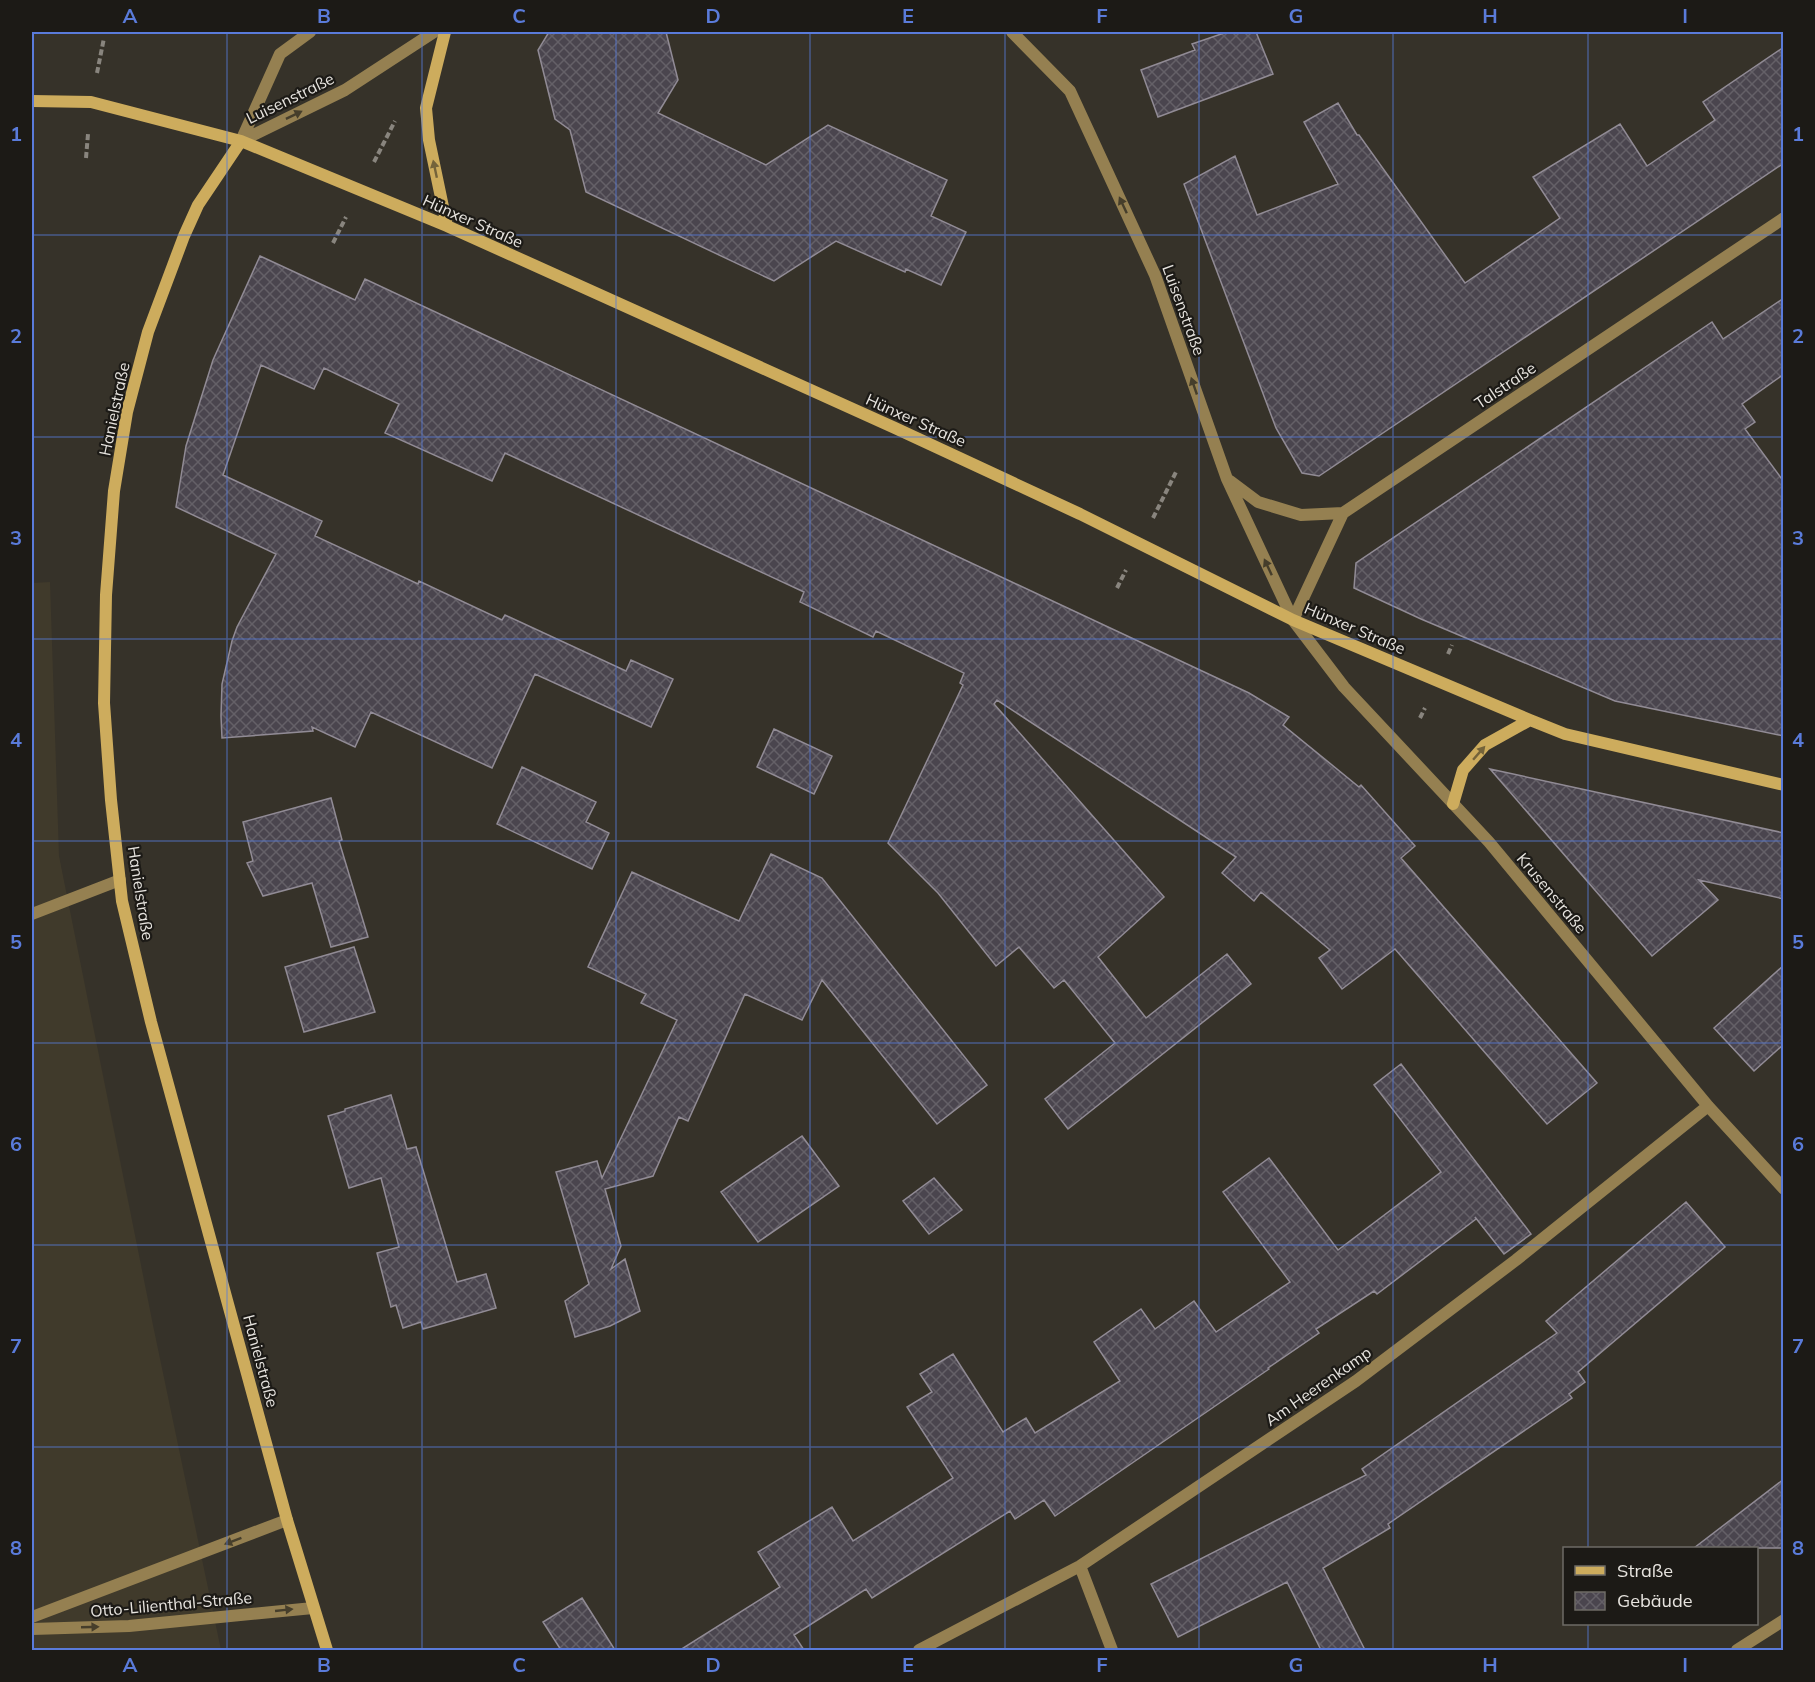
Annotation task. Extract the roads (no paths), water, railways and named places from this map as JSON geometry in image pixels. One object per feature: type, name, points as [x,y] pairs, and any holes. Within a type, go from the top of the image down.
[{"type":"main road","points":[[445,32],[426,108],[429,140],[447,226]]},
{"type":"main road","name":"Hünxer Straße","points":[[32,101],[91,102],[241,141],[447,226],[1058,504],[1293,620],[1530,720],[1565,734],[1784,784]]},
{"type":"main road","name":"Hanielstraße","points":[[241,141],[198,205],[184,236],[148,332],[128,412],[114,491],[106,595],[104,703],[111,800],[122,901],[151,1022],[287,1520],[327,1650]]},
{"type":"main road","points":[[1453,804],[1463,771],[1485,745],[1530,720]]},
{"type":"street","name":"Luisenstraße","points":[[241,141],[280,54],[310,32]]},
{"type":"street","name":"Luisenstraße","points":[[241,141],[345,90],[434,32]]},
{"type":"street","name":"Luisenstraße","points":[[1012,32],[1071,91],[1155,275],[1227,479],[1293,620]]},
{"type":"street","name":"Talstraße","points":[[1343,513],[1784,218]]},
{"type":"street","points":[[1227,479],[1258,501],[1301,516],[1343,513],[1293,620]]},
{"type":"street","name":"Krusenstraße","points":[[1293,620],[1344,687],[1489,842],[1708,1106],[1784,1189]]},
{"type":"street","points":[[32,914],[120,880]]},
{"type":"street","name":"Am Heerenkamp","points":[[919,1650],[1080,1566],[1356,1381],[1516,1260],[1708,1106]]},
{"type":"street","name":"Otto-Lilienthal-Straße","points":[[32,1617],[287,1520]]},
{"type":"street","points":[[1080,1566],[1112,1650]]},
{"type":"street","name":"Otto-Lilienthal-Straße","points":[[32,1629],[129,1626],[313,1608]]},
{"type":"street","points":[[1737,1650],[1784,1620]]}]
